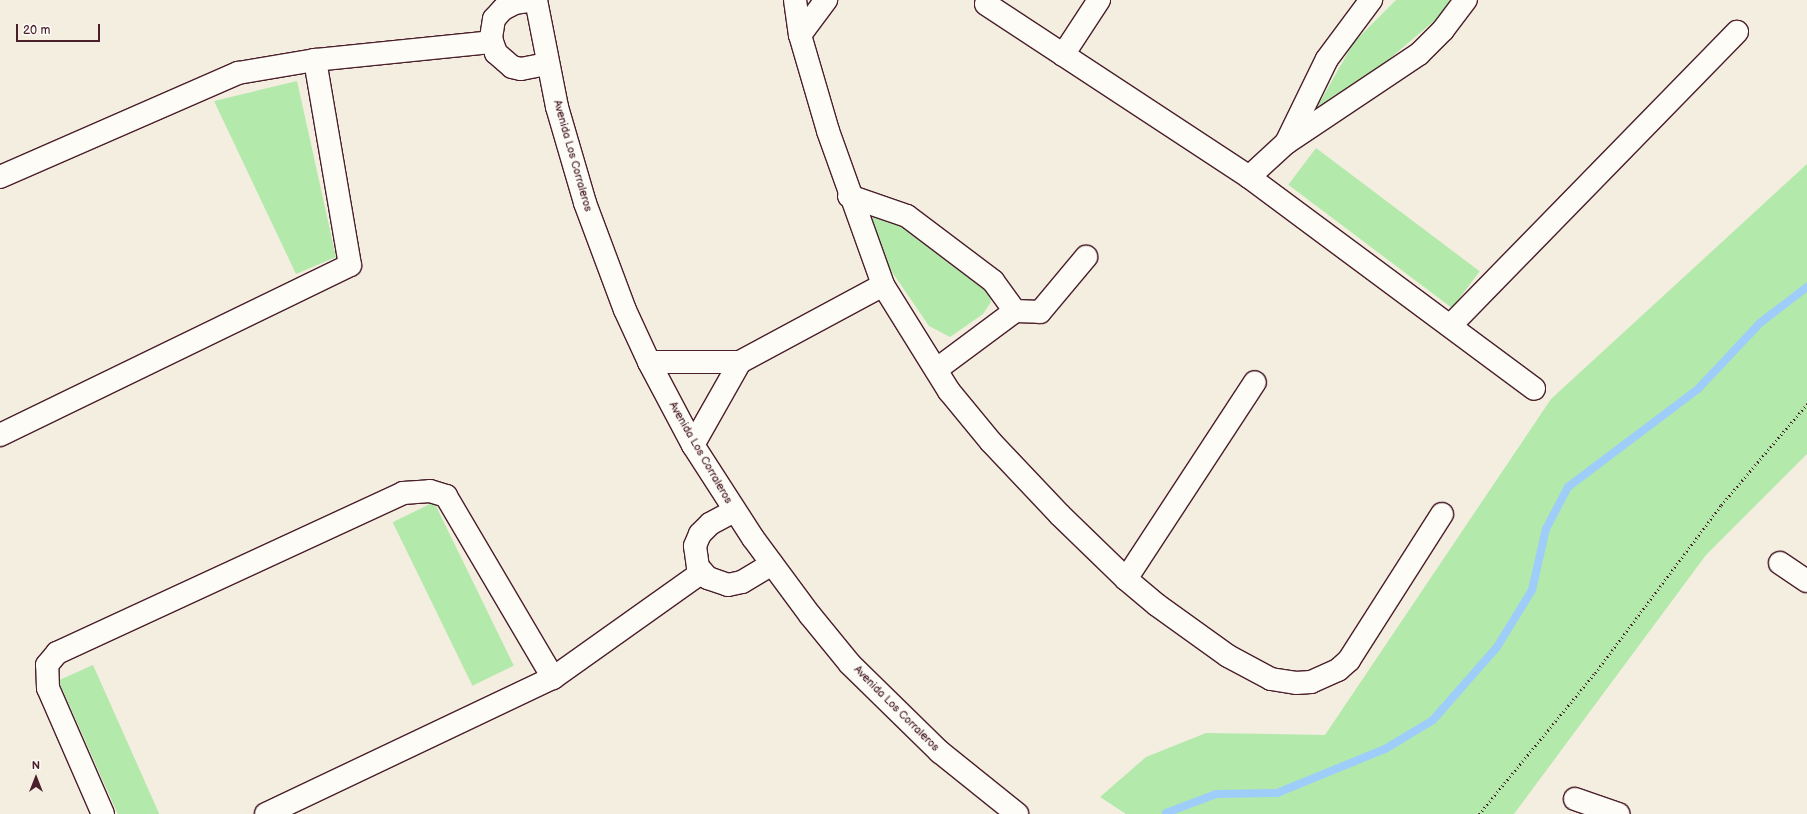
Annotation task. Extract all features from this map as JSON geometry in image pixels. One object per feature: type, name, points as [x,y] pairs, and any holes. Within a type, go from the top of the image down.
[{"type":"street","points":[[536,0],[515,3],[503,9],[492,25],[492,42],[496,53],[512,67],[527,68],[548,64]]},
{"type":"street","name":"Avenida Los Corraleros","points":[[536,0],[548,64],[568,149],[606,264],[649,362],[693,445],[734,511],[772,564],[835,646],[893,709],[945,757],[1017,814]]},
{"type":"street","points":[[795,0],[800,35],[849,196],[883,285],[937,369],[949,391],[991,442],[1060,515],[1126,579],[1157,605],[1228,656],[1271,679],[1289,683],[1311,682],[1338,670],[1349,660],[1442,514]]},
{"type":"street","points":[[800,35],[826,0]]},
{"type":"street","points":[[1063,55],[1099,0]]},
{"type":"street","points":[[1286,143],[1301,107],[1327,59],[1371,0]]},
{"type":"street","points":[[1249,177],[1286,143],[1419,54],[1444,30],[1466,0]]},
{"type":"street","points":[[986,4],[1249,177],[1534,389]]},
{"type":"street","points":[[1450,326],[1737,32]]},
{"type":"street","points":[[0,177],[238,73],[315,60],[492,42]]},
{"type":"street","points":[[0,435],[350,265],[315,60]]},
{"type":"street","points":[[849,196],[907,216],[993,281],[1015,311]]},
{"type":"street","points":[[937,369],[1015,311],[1040,312],[1086,257]]},
{"type":"street","points":[[649,362],[740,362],[883,285]]},
{"type":"street","points":[[693,445],[740,362]]},
{"type":"street","points":[[1126,579],[1255,382]]},
{"type":"street","points":[[103,814],[48,688],[47,665],[57,653],[403,493],[430,491],[446,496],[553,678]]},
{"type":"street","points":[[734,511],[710,524],[700,534],[695,553],[702,572],[713,581],[728,585],[742,582],[772,564]]},
{"type":"street","points":[[1780,562],[1807,581]]},
{"type":"street","points":[[266,814],[553,678],[702,572]]},
{"type":"street","points":[[1576,799],[1618,814]]},
{"type":"path","points":[[1479,814],[1595,673],[1722,505],[1807,404]]},
{"type":"green space","points":[[1396,0],[1450,0],[1441,15],[1381,66],[1317,107],[1354,42]]},
{"type":"green space","points":[[297,81],[336,257],[296,274],[214,101]]},
{"type":"green space","points":[[1316,148],[1480,271],[1452,308],[1288,185]]},
{"type":"green space","points":[[1807,164],[1807,454],[1706,555],[1514,814],[1126,814],[1100,797],[1146,757],[1206,733],[1325,735],[1551,399]]},
{"type":"green space","points":[[872,217],[903,226],[989,293],[991,302],[983,314],[950,337],[929,326],[888,266],[874,236]]},
{"type":"green space","points":[[434,502],[514,666],[472,686],[393,522]]},
{"type":"green space","points":[[93,665],[159,814],[118,814],[58,680]]},
{"type":"waterway","points":[[1166,813],[1216,794],[1277,793],[1385,749],[1433,720],[1497,647],[1532,590],[1546,529],[1568,487],[1698,389],[1760,323],[1807,287]]}]
